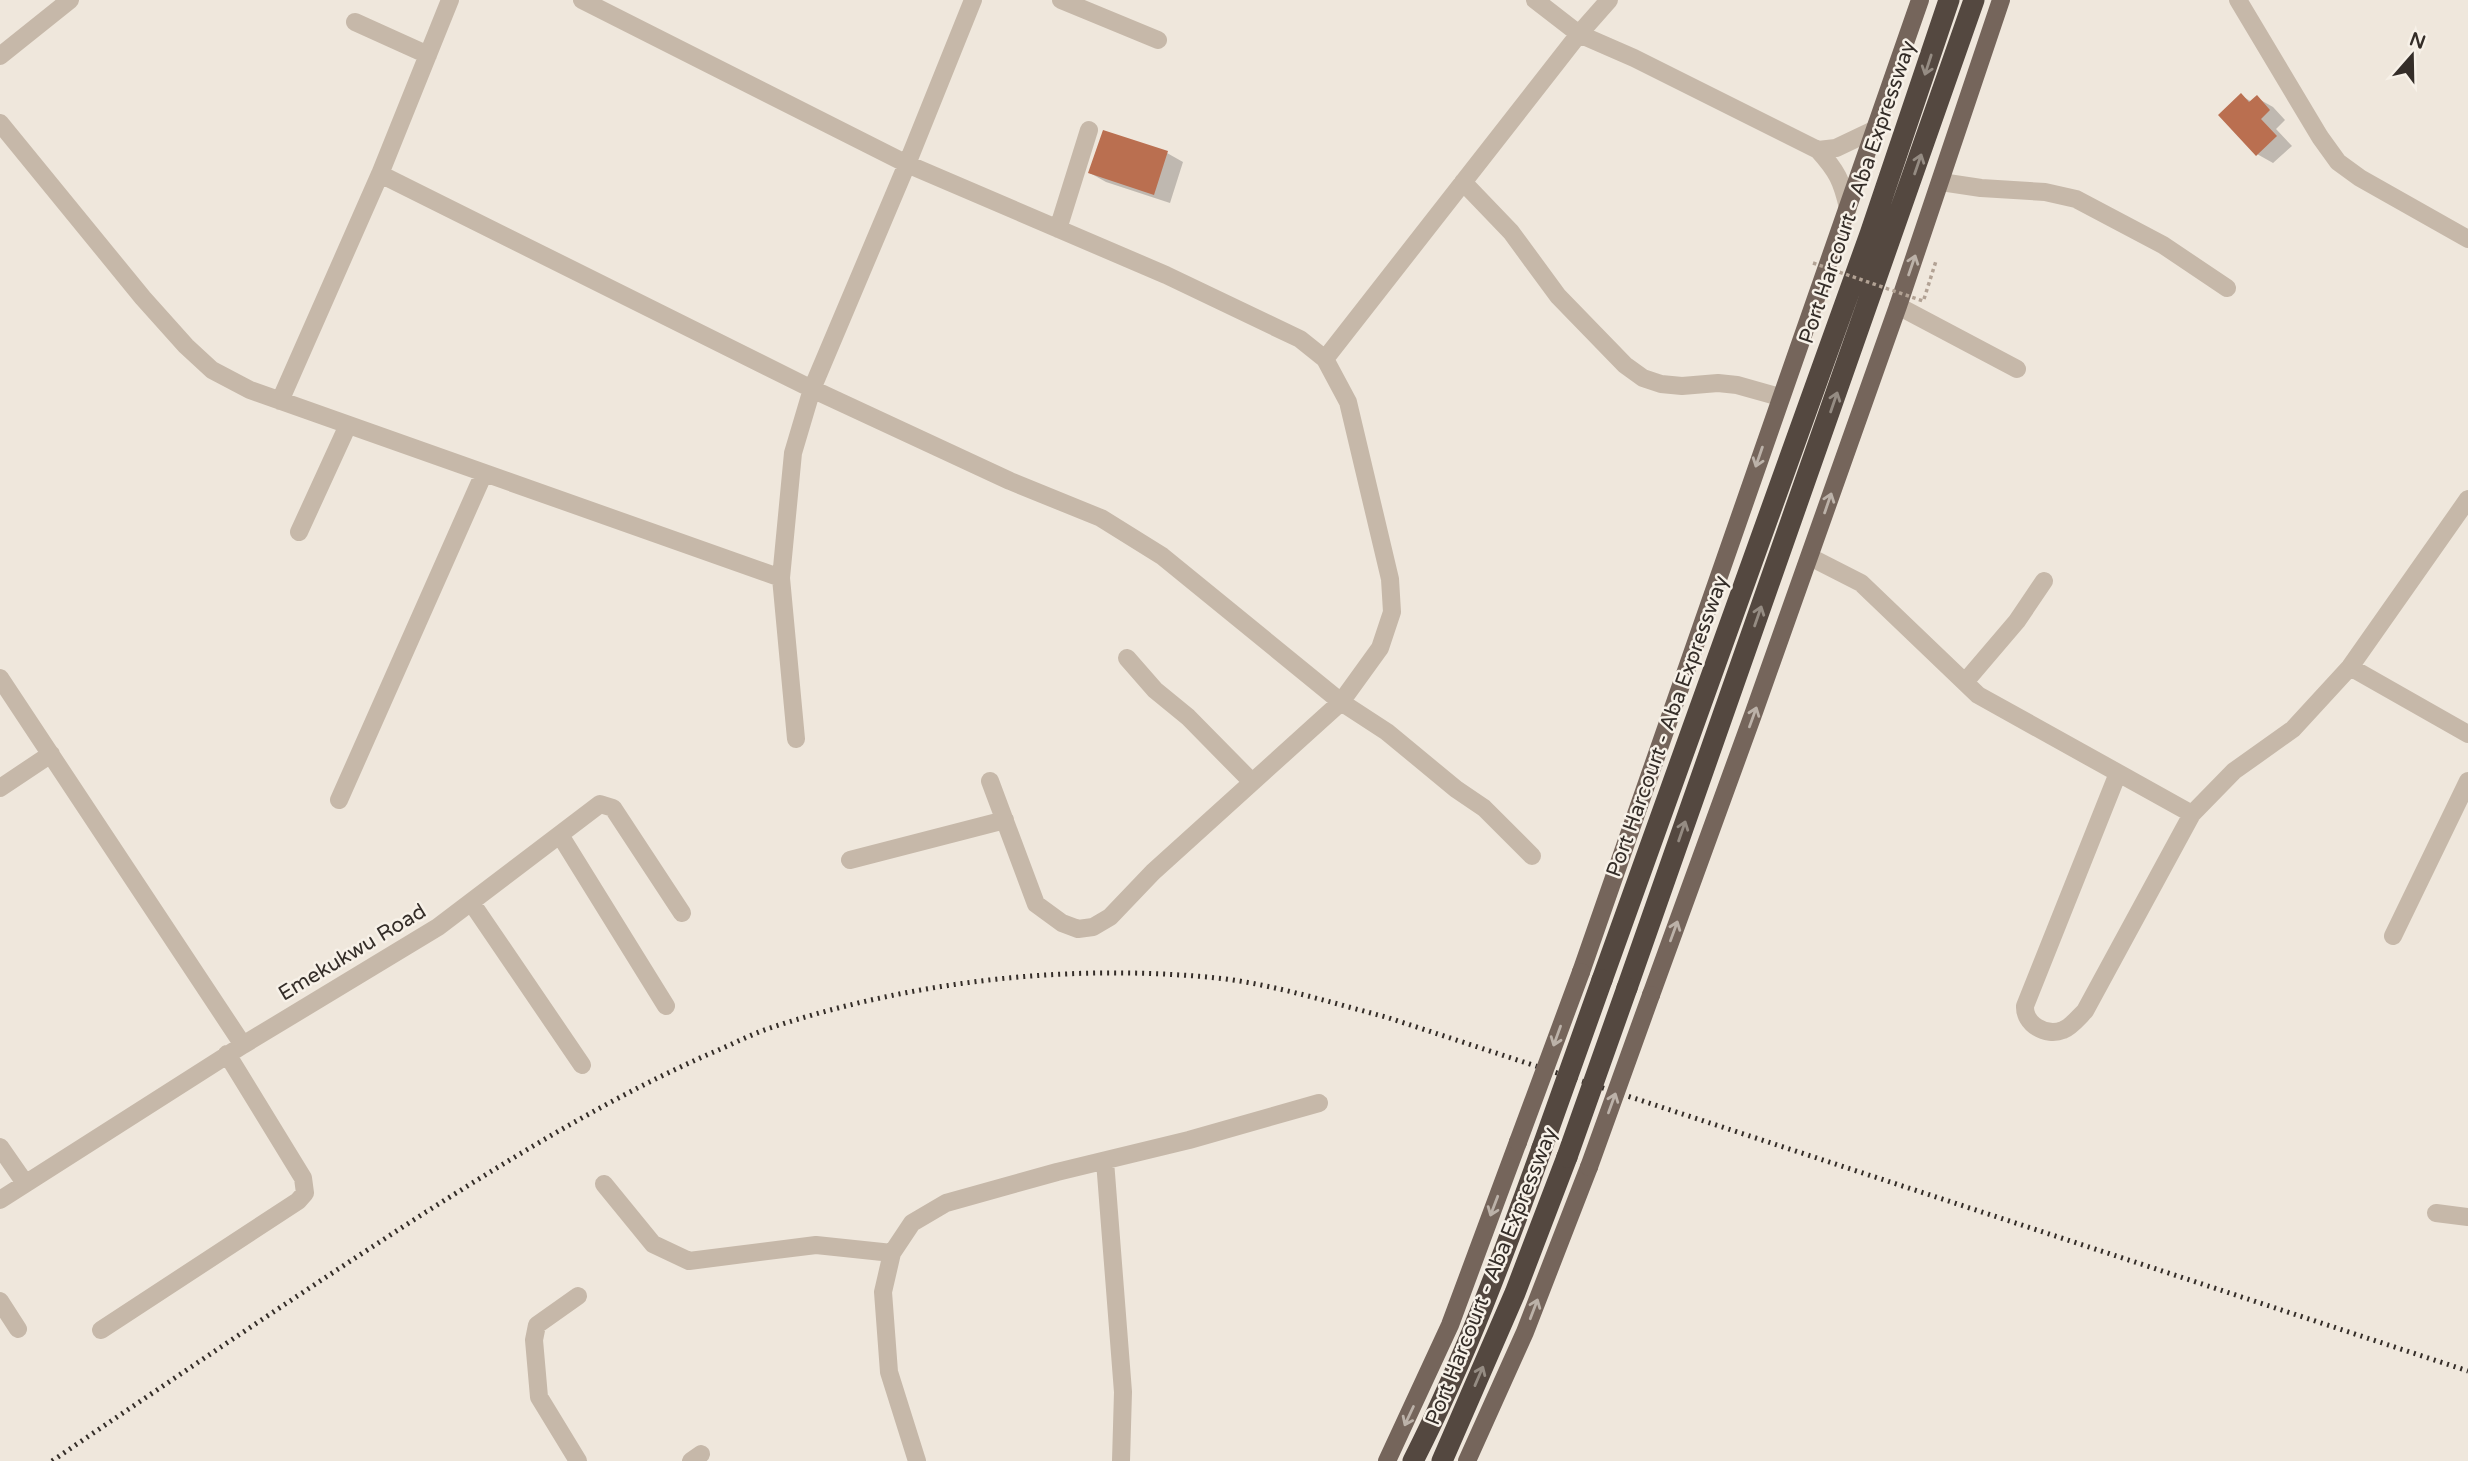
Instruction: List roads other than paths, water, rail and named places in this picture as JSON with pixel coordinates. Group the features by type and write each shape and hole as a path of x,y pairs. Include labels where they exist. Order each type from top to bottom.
{"highway":[{"name":"Port Harcourt - Aba Expressway","path":"1413,1461 1451,1380 1504,1254 1870,234 1949,0"},
{"name":"Port Harcourt - Aba Expressway","path":"1442,1461 1515,1293 1628,988 1973,0"}],"main road":[{"path":"1387,1461 1450,1325 1581,972 1920,0"},
{"path":"1467,1461 1525,1332 1589,1167 1810,556 1941,182 2001,0"}],"street":[{"path":"0,56 70,0"},
{"path":"280,401 380,174 450,0"},
{"path":"582,0 907,164 1166,275 1300,339 1325,359 1348,402 1390,579 1392,612 1380,648 1341,702 1153,872 1110,917 1093,927 1078,929 1062,923 1036,904 990,781"},
{"path":"796,740 781,578 793,453 812,389 973,0"},
{"path":"1061,0 1158,40"},
{"path":"1535,0 1579,34 1634,58 1818,150 1836,170 1843,185 1848,208"},
{"path":"1325,359 1579,34 1609,0"},
{"path":"2238,0 2320,137 2338,162 2360,178 2468,239"},
{"path":"355,22 428,54"},
{"path":"0,123 142,298 212,370 250,390 280,401 781,578"},
{"path":"1818,150 1836,148 1876,128"},
{"path":"1058,229 1089,130"},
{"path":"380,174 812,389 1010,481 1101,518 1162,556 1341,702 1387,732 1456,789 1484,808 1532,856"},
{"path":"1463,182 1511,232 1558,296 1625,365 1643,378 1661,384 1682,386 1718,383 1737,385 1780,397"},
{"path":"1941,182 1981,188 2035,191 2076,199 2113,216 2163,245 2227,288"},
{"path":"1898,306 2017,369"},
{"path":"299,532 348,425"},
{"path":"340,800 484,473"},
{"path":"2118,773 2025,1006 2025,1013 2031,1023 2042,1030 2054,1033 2066,1030 2085,1011 2192,814 2234,771 2293,729 2350,667 2468,499"},
{"path":"1810,556 1861,583 1978,695 2192,814"},
{"path":"1965,682 2017,621 2043,581"},
{"path":"1127,658 1156,690 1188,717 1252,782"},
{"path":"2350,667 2468,734"},
{"path":"0,678 51,754 235,1050 303,1178 305,1193 298,1201 101,1330"},
{"path":"0,788 51,754"},
{"path":"2393,936 2468,781"},
{"name":"Emekukwu Road","path":"0,1200 235,1050 438,927 600,804 613,808 682,913"},
{"path":"850,860 1005,820"},
{"path":"559,835 666,1006"},
{"path":"471,902 582,1065"},
{"path":"917,1461 889,1372 883,1292 892,1253 912,1223 946,1203 1319,1103"},
{"path":"0,1147 25,1183"},
{"path":"1105,1161 1123,1392 1121,1461"},
{"path":"604,1184 653,1244 689,1261 816,1245 892,1253"},
{"path":"2436,1213 2468,1217"},
{"path":"578,1461 539,1397 534,1340 537,1325 579,1296"},
{"path":"0,1301 18,1329"}],"railway":[{"path":"52,1461 426,1212 565,1128 672,1071 770,1028 823,1012 931,988 1041,975 1097,973 1207,977 1297,993 1386,1017 2468,1371"}]}
